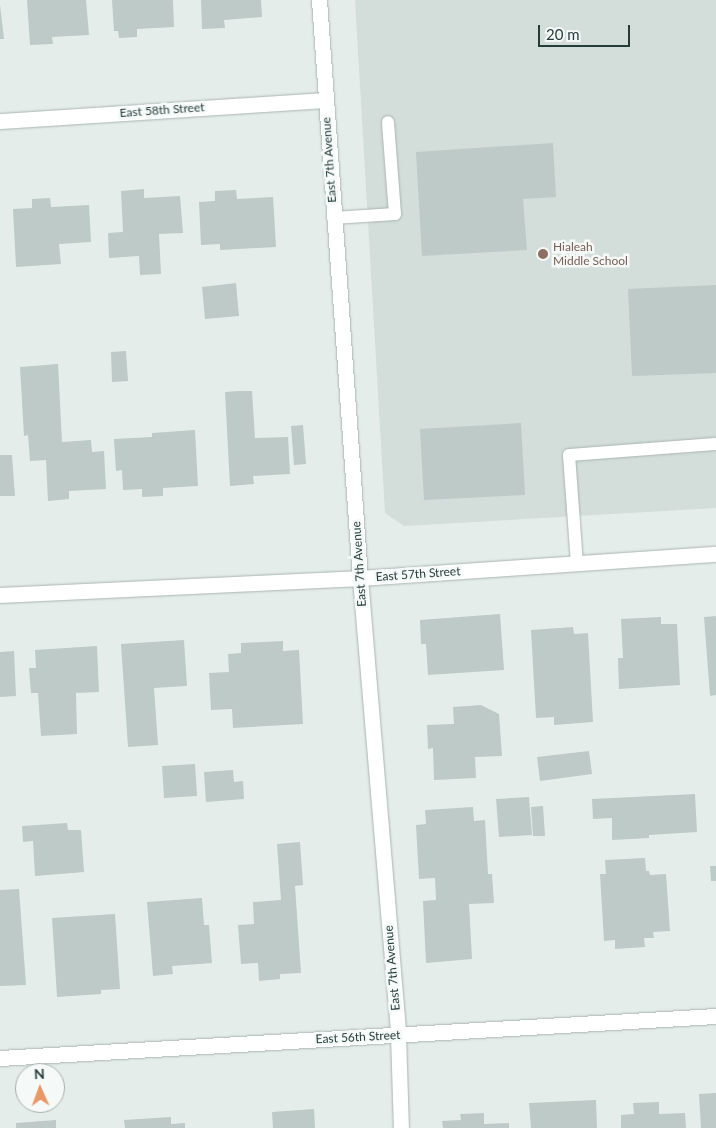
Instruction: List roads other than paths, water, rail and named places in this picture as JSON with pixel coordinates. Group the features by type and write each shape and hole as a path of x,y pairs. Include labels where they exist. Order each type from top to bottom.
{"street":[{"name":"East 7th Avenue","path":"319,0 360,578 398,1035 401,1128"},
{"name":"East 58th Street","path":"0,121 325,100"},
{"name":"East 57th Street","path":"0,595 360,578 716,554"},
{"name":"East 56th Street","path":"0,1058 716,1016"}],"lane":[{"path":"334,218 395,214 388,122"},
{"path":"577,564 569,455 716,444"}],"place":[{"name":"Hialeah Middle School","path":"543,254"}]}
